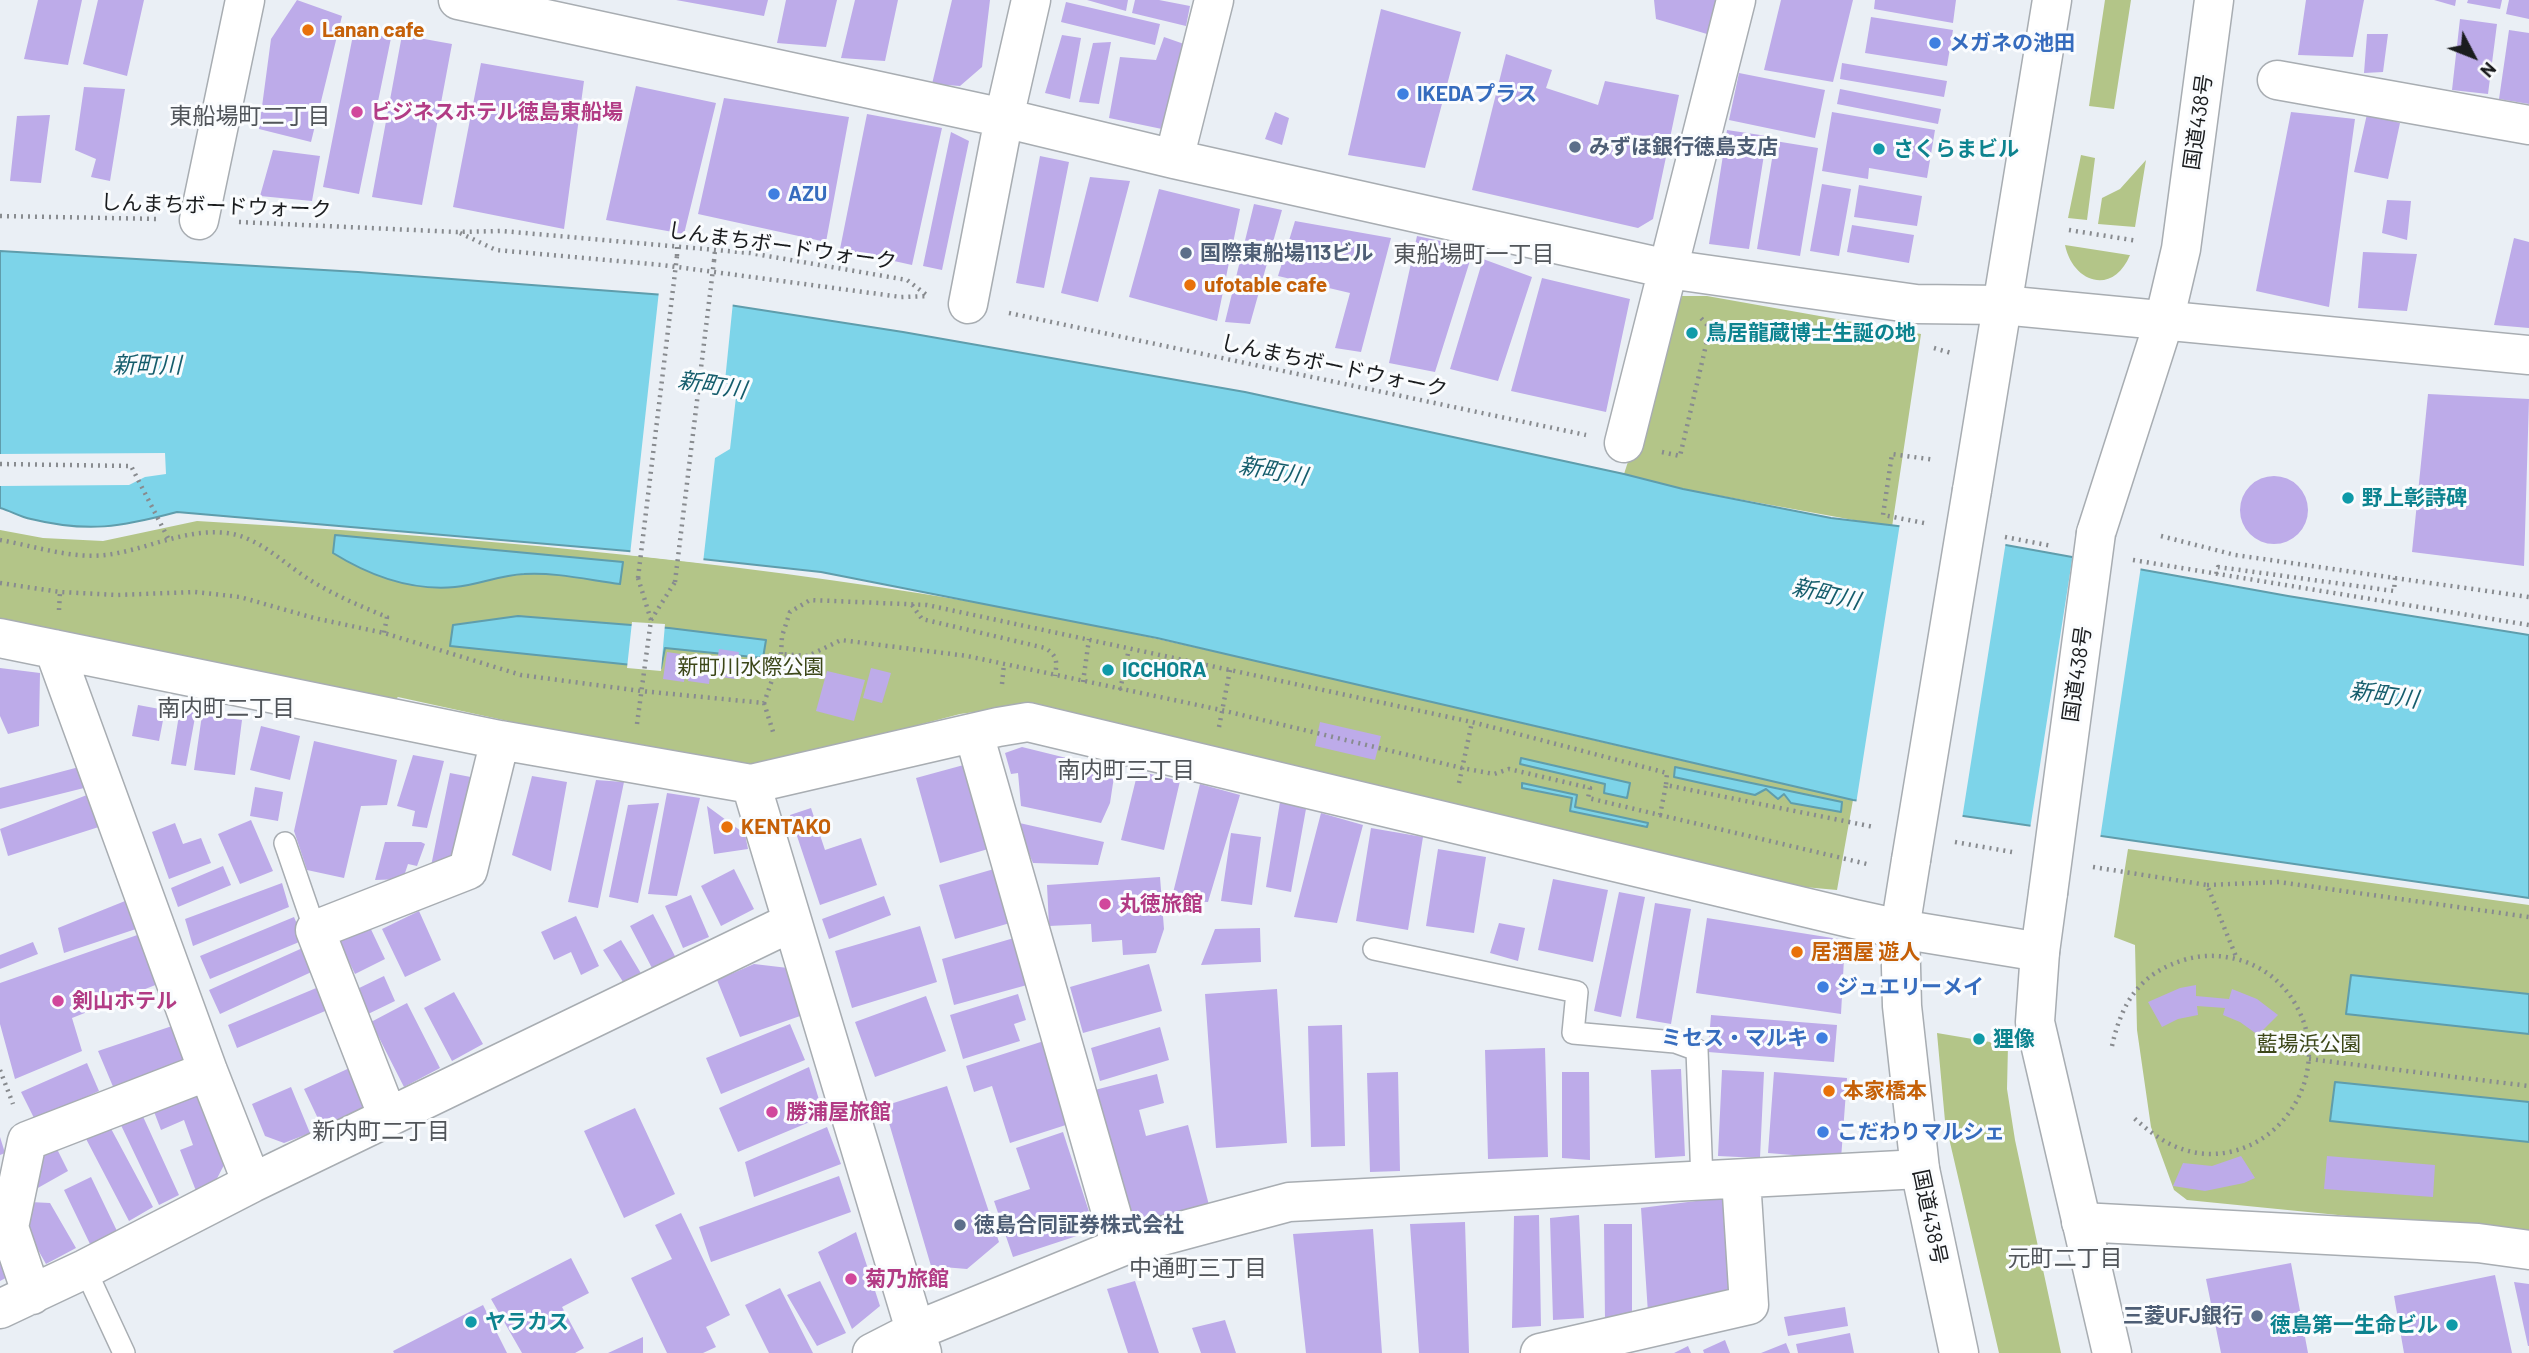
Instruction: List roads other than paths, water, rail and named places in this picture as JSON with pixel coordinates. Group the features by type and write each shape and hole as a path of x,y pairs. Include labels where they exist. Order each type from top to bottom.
{"main road":[{"path":"200,220 245,0"},
{"path":"458,0 1004,118 1174,159 1668,269 1916,304 2002,305 2529,355"},
{"path":"968,304 1004,118 1031,0"},
{"path":"1174,159 1214,0"},
{"path":"1624,443 1737,0"},
{"name":"国道438号","path":"1959,1353 1920,1169 1902,1006 1900,929 2052,0"},
{"name":"国道438号","path":"2112,1353 2035,1022 2040,952 2096,533 2164,321 2181,249 2214,0"},
{"path":"2277,80 2529,125"},
{"path":"0,638 500,740 751,784 1028,722 1900,929 2040,952"},
{"path":"54,649 208,1071 252,1183"},
{"path":"974,734 1121,1247"},
{"path":"388,1117 315,930 468,870 500,740"},
{"path":"751,784 919,1342"},
{"path":"208,1071 27,1140 9,1227 16,1302 252,1183 793,922"},
{"path":"872,1353 919,1342 1121,1247 1289,1202 1920,1169"},
{"path":"1541,1353 1749,1305 1741,1179"},
{"path":"2081,1222 2478,1244 2529,1250"}],"lane":[{"path":"285,843 315,930"},
{"path":"1374,949 1577,992 1573,1034 1675,1042 1697,1050 1702,1181"},
{"path":"85,1269 124,1353"}],"water":[{"name":"新町川","path":"0,251 358,272 665,295 903,332 1245,392 1683,489 1831,518 1906,527 2288,596 2529,635 2529,898 1853,800 1157,638 821,572 628,551 177,512 121,524 87,527 27,518 0,508"},
{"path":"335,535 623,562 620,584 560,575 524,574 455,587 423,587 376,575 333,553"},
{"path":"518,616 669,628 766,640 763,658 665,648 661,668 450,646 453,625"},
{"path":"1521,758 1630,783 1627,798 1604,793 1605,784 1520,764"},
{"path":"1675,767 1842,802 1841,812 1791,803 1784,794 1778,799 1766,789 1755,795 1674,777"},
{"path":"1522,783 1577,795 1575,807 1648,823 1647,827 1570,811 1572,798 1522,788"},
{"path":"2351,975 2529,994 2529,1034 2346,1014"},
{"path":"2335,1082 2529,1102 2529,1142 2330,1121"}],"place":[{"name":"Lanan cafe","path":"308,30"},
{"name":"メガネの池田","path":"1935,43"},
{"name":"IKEDAプラス","path":"1403,94"},
{"name":"ビジネスホテル徳島東船場","path":"357,112"},
{"name":"みずほ銀行徳島支店","path":"1575,147"},
{"name":"さくらまビル","path":"1879,149"},
{"name":"AZU","path":"774,194"},
{"name":"国際東船場113ビル","path":"1186,253"},
{"name":"ufotable cafe","path":"1190,285"},
{"name":"鳥居龍蔵博士生誕の地","path":"1692,333"},
{"name":"野上彰詩碑","path":"2348,498"},
{"name":"ICCHORA","path":"1108,670"},
{"name":"KENTAKO","path":"727,827"},
{"name":"丸徳旅館","path":"1105,904"},
{"name":"居酒屋 遊人","path":"1797,952"},
{"name":"ジュエリーメイ","path":"1823,987"},
{"name":"剣山ホテル","path":"58,1001"},
{"name":"ミセス・マルキ","path":"1822,1038"},
{"name":"狸像","path":"1979,1039"},
{"name":"本家橋本","path":"1829,1091"},
{"name":"勝浦屋旅館","path":"772,1112"},
{"name":"こだわりマルシェ","path":"1823,1132"},
{"name":"徳島合同証券株式会社","path":"960,1225"},
{"name":"菊乃旅館","path":"851,1279"},
{"name":"三菱UFJ銀行","path":"2257,1316"},
{"name":"ヤラカス","path":"471,1322"},
{"name":"徳島第一生命ビル","path":"2452,1325"}],"district":[{"name":"東船場町二丁目","path":"250,116"},
{"name":"東船場町一丁目","path":"1474,254"},
{"name":"南内町二丁目","path":"226,708"},
{"name":"南内町三丁目","path":"1126,770"},
{"name":"新内町二丁目","path":"381,1131"},
{"name":"元町二丁目","path":"2065,1258"},
{"name":"中通町三丁目","path":"1198,1268"}],"park label":[{"name":"新町川水際公園","path":"751,667"},
{"name":"藍場浜公園","path":"2309,1044"}]}
